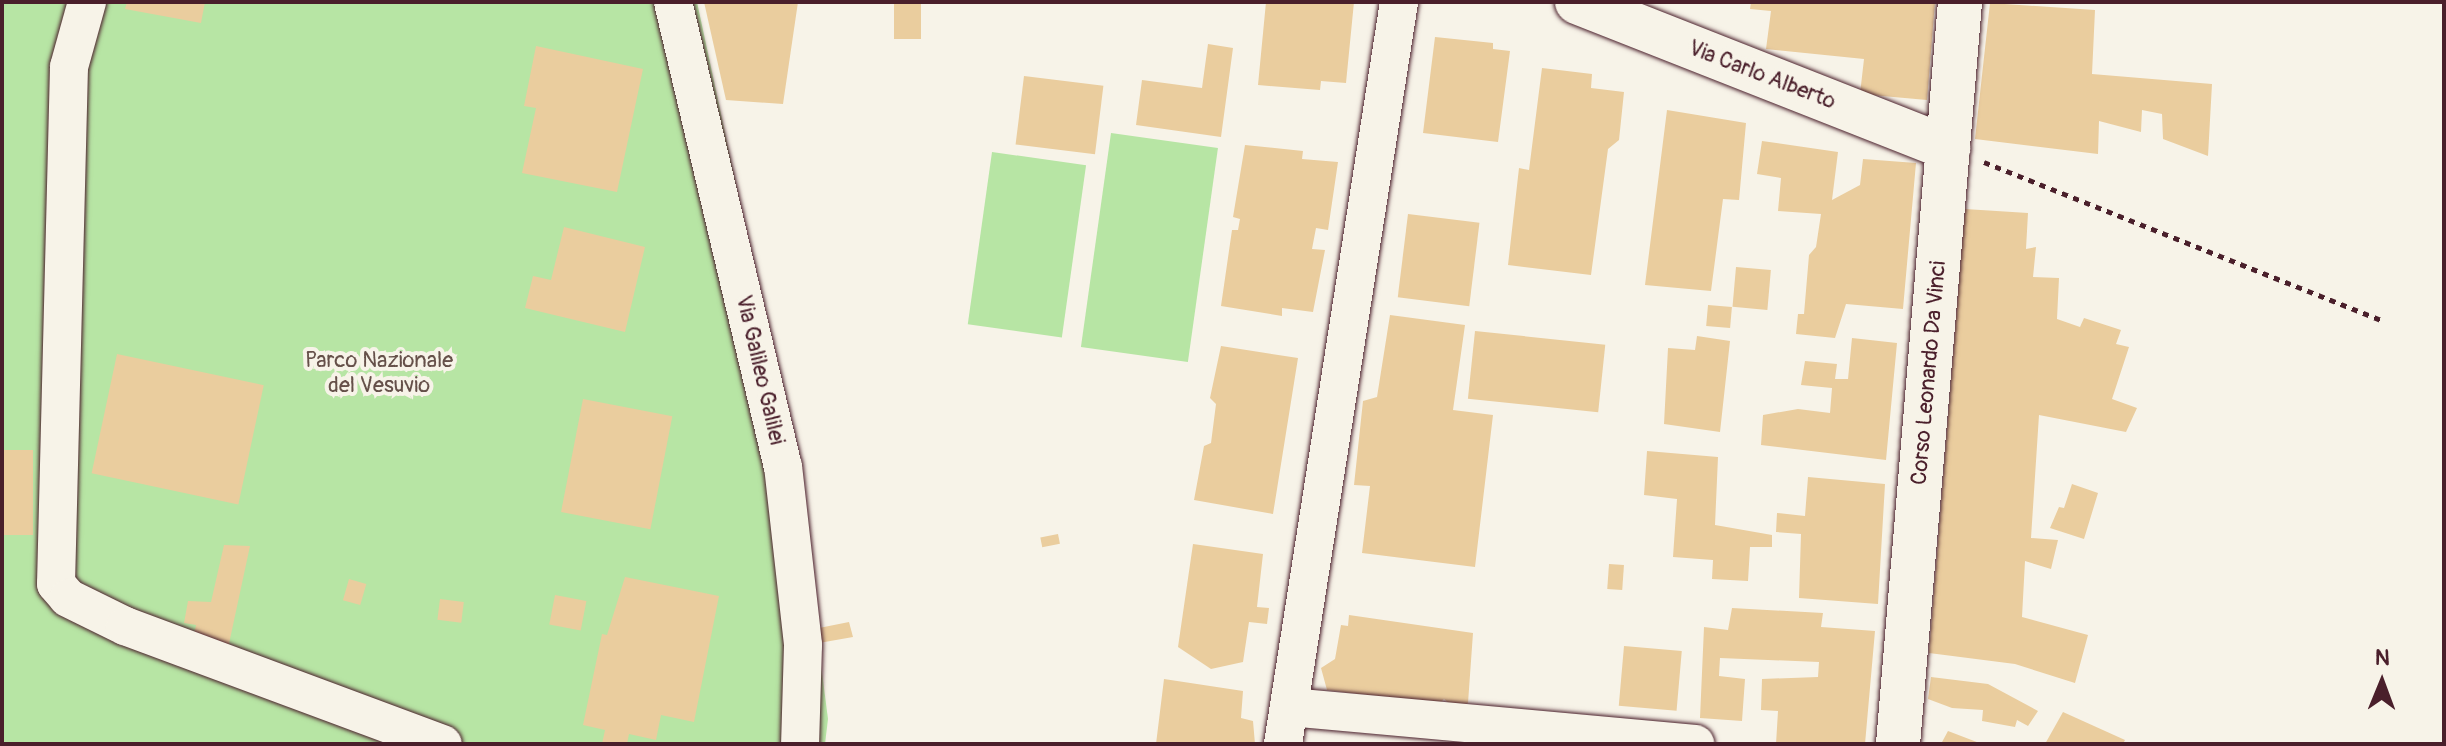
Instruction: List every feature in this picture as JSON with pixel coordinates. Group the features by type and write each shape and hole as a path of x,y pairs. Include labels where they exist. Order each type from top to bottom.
{"main road":[{"name":"Via Carlo Alberto","path":"1577,2 1948,148"},
{"name":"Corso Leonardo Da Vinci","path":"1898,744 1960,2"}],"street":[{"path":"87,2 69,67 56,584 68,598 125,626 443,744"},
{"name":"Via Galileo Galilei","path":"673,2 783,466 803,645 800,744"},
{"path":"1283,744 1399,2"},
{"path":"1289,707 1695,744"}],"path":[{"path":"1948,148 2381,320"}],"green space":[{"name":"Parco Nazionale del Vesuvio","path":"2,2 697,2 794,454 828,719 825,744 2,744"},
{"path":"1111,133 1218,148 1188,362 1081,347"},
{"path":"992,152 1086,165 1062,338 968,324"}],"building":[{"path":"127,2 205,2 201,23 125,9"},
{"path":"704,2 798,2 783,104 726,100"},
{"path":"894,2 921,2 921,39 894,39"},
{"path":"1266,2 1354,2 1346,83 1321,81 1320,90 1258,85"},
{"path":"1751,2 1935,2 1927,100 1860,94 1864,59 1766,49 1771,11 1750,9"},
{"path":"1990,3 2095,10 2092,74 2212,84 2208,156 2163,139 2162,114 2142,110 2141,132 2099,121 2098,154 1975,139"},
{"path":"1435,37 1493,43 1493,49 1510,51 1498,142 1423,133"},
{"path":"1208,44 1233,48 1221,137 1136,125 1142,80 1202,88"},
{"path":"536,46 643,69 617,192 522,173 536,108 524,106"},
{"path":"1542,68 1592,74 1591,88 1624,92 1619,140 1608,149 1591,275 1508,265 1519,168 1529,170"},
{"path":"1024,76 1103,86 1095,154 1016,144"},
{"path":"1667,110 1746,123 1739,200 1723,199 1711,291 1645,285"},
{"path":"1762,141 1838,152 1832,200 1860,185 1863,159 1916,163 1903,309 1846,304 1835,338 1796,334 1798,314 1804,314 1809,255 1816,247 1821,214 1778,211 1781,178 1757,174"},
{"path":"1245,145 1303,151 1302,159 1338,162 1328,230 1316,228 1312,249 1325,250 1313,312 1282,308 1282,316 1221,306 1232,230 1238,230 1240,219 1233,217"},
{"path":"1965,209 2028,213 2026,249 2036,247 2033,277 2059,278 2057,319 2080,327 2084,318 2121,330 2116,344 2129,347 2112,399 2137,408 2126,432 2039,415 2031,538 2058,540 2051,569 2025,561 2022,617 2088,635 2075,683 2015,664 1929,653"},
{"path":"1408,214 1479,223 1469,306 1398,297"},
{"path":"564,227 645,247 625,332 525,308 533,276 551,280"},
{"path":"1736,267 1771,270 1767,310 1733,307"},
{"path":"1708,305 1732,307 1730,328 1706,326"},
{"path":"1390,315 1465,325 1453,410 1493,415 1475,567 1362,553 1370,486 1354,485 1363,401 1377,397"},
{"path":"1475,331 1605,345 1598,412 1468,399"},
{"path":"1697,336 1730,341 1720,432 1664,424 1668,348 1695,350"},
{"path":"1852,338 1897,343 1886,460 1761,445 1763,415 1798,409 1830,413 1832,388 1801,385 1805,361 1837,364 1835,379 1848,379"},
{"path":"1221,346 1298,358 1273,514 1194,500 1204,446 1211,443 1216,404 1210,398"},
{"path":"117,354 264,385 238,505 92,473"},
{"path":"583,399 672,416 650,529 561,512"},
{"path":"2,450 33,450 33,535 2,535"},
{"path":"1647,451 1718,457 1715,525 1772,535 1772,547 1750,547 1748,581 1712,579 1713,560 1673,557 1677,499 1644,495"},
{"path":"1808,477 1885,484 1878,604 1799,598 1801,534 1776,532 1777,513 1805,516"},
{"path":"2072,484 2098,493 2084,539 2050,528 2059,507 2064,508"},
{"path":"1058,534 1060,544 1042,547 1040,537"},
{"path":"1193,544 1263,554 1257,607 1269,608 1267,624 1249,622 1243,662 1211,669 1178,647"},
{"path":"224,545 250,546 227,653 193,639 196,625 184,623 188,601 211,602"},
{"path":"1609,564 1624,565 1622,590 1607,589"},
{"path":"625,577 719,596 694,722 661,715 656,740 629,734 627,744 602,744 605,730 583,725 602,634 607,635"},
{"path":"349,579 366,584 360,605 343,600"},
{"path":"555,595 586,601 581,631 549,624"},
{"path":"440,599 464,602 461,623 437,620"},
{"path":"1732,608 1823,613 1821,627 1875,631 1865,744 1776,744 1778,711 1761,710 1762,679 1818,677 1819,662 1720,658 1719,676 1745,679 1742,721 1700,718 1704,627 1728,630"},
{"path":"1349,615 1473,633 1468,703 1454,708 1444,699 1439,704 1327,690 1321,668 1335,659 1341,625 1348,626"},
{"path":"849,622 853,637 819,643 819,628"},
{"path":"1624,646 1682,651 1677,711 1619,706"},
{"path":"1931,677 1988,684 2038,711 2028,726 2017,720 2015,727 1982,721 1983,710 1952,708 1928,699"},
{"path":"1164,679 1243,691 1241,718 1253,721 1255,744 1156,744"},
{"path":"2063,712 2125,740 2123,744 2045,744"},
{"path":"1948,731 1982,744 1941,744"}]}
